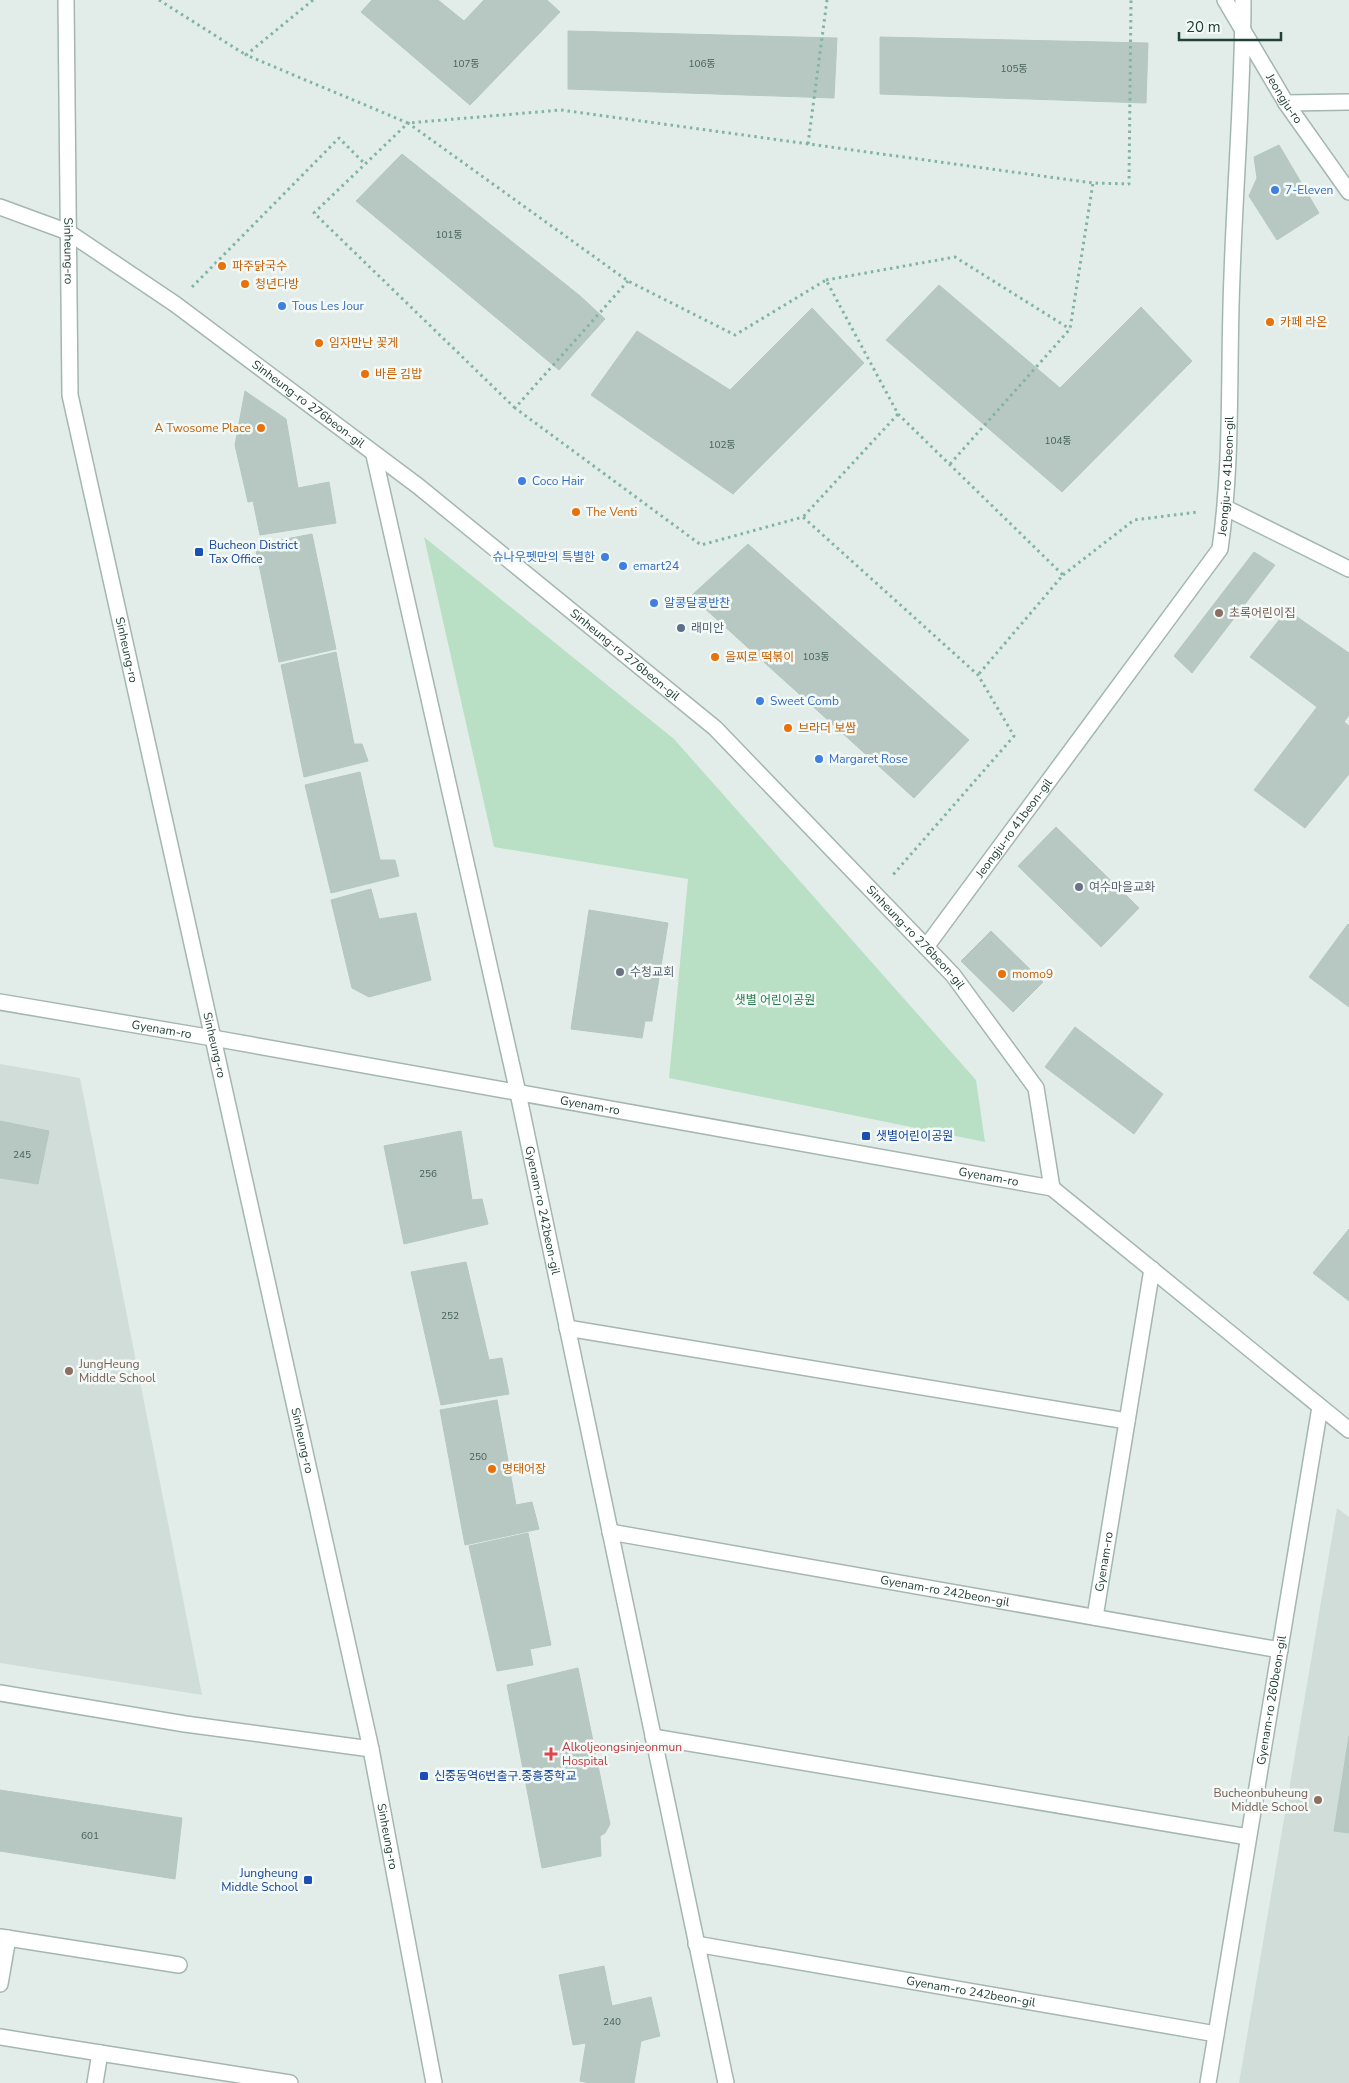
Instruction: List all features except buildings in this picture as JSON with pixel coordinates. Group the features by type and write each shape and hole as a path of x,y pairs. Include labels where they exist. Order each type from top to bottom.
{"street":[{"name":"Sinheung-ro","path":"66,0 70,395 371,1749 434,2083"},
{"name":"Jeongju-ro","path":"1225,0 1286,102 1349,192"},
{"name":"Jeongju-ro 41beon-gil","path":"926,947 1220,549 1226,508 1232,275 1243,0"},
{"path":"1286,102 1349,102"},
{"name":"Sinheung-ro 276beon-gil","path":"0,206 68,232 175,304 374,455 418,486 714,728 953,975 1036,1088 1052,1188"},
{"name":"Gyenam-ro 242beon-gil","path":"374,455 518,1093 726,2083"},
{"path":"1226,508 1349,569"},
{"name":"Gyenam-ro","path":"0,1002 213,1038 1052,1188 1349,1430"},
{"name":"Gyenam-ro","path":"1095,1617 1152,1269"},
{"path":"567,1328 1127,1421"},
{"name":"Gyenam-ro 260beon-gil","path":"1208,2083 1320,1407"},
{"name":"Gyenam-ro 242beon-gil","path":"610,1532 1280,1650"},
{"path":"0,1693 185,1724 371,1749"},
{"path":"653,1737 1248,1837"},
{"path":"0,1984 4,1938 179,1965"},
{"name":"Gyenam-ro 242beon-gil","path":"696,1944 1216,2034"},
{"path":"0,2037 290,2083"},
{"path":"95,2083 100,2053"}],"path":[{"path":"159,0 246,55 408,123 628,281 735,335 826,280 954,256 1070,329"},
{"path":"246,55 313,0"},
{"path":"808,144 827,0"},
{"path":"898,414 803,517 701,545 515,408 314,213 408,123 561,110 1093,183 1129,184 1131,0"},
{"path":"175,304 339,138 365,164"},
{"path":"950,464 1070,329 1093,183"},
{"path":"826,280 898,414 1063,575"},
{"path":"515,408 628,281"},
{"path":"978,676 1063,575 1134,520 1226,508"},
{"path":"803,517 978,676 1014,736 876,895"}],"shaded area":[{"name":"JungHeung Middle School","path":"0,1064 80,1078 202,1695 0,1663"},
{"name":"Bucheonbuheung Middle School","path":"1337,1508 1349,1517 1349,2083 1239,2083"}],"green space":[{"name":"샛별 어린이공원","path":"424,537 674,739 976,1080 985,1142 669,1078 688,879 494,847"}],"place":[{"name":"7-Eleven","path":"1275,190"},
{"name":"파주닭국수","path":"222,266"},
{"name":"청년다방","path":"245,284"},
{"name":"Tous Les Jour","path":"282,306"},
{"name":"카페 라온","path":"1270,322"},
{"name":"임자만난 꽃게","path":"319,343"},
{"name":"바른 김밥","path":"365,374"},
{"name":"A Twosome Place","path":"261,428"},
{"name":"Coco Hair","path":"522,481"},
{"name":"The Venti","path":"576,512"},
{"name":"Bucheon District Tax Office","path":"199,552"},
{"name":"슈나우펫만의 특별한","path":"605,557"},
{"name":"emart24","path":"623,566"},
{"name":"알콩달콩반찬","path":"654,603"},
{"name":"초록어린이집","path":"1219,613"},
{"name":"래미안","path":"681,628"},
{"name":"을찌로 떡볶이","path":"715,657"},
{"name":"Sweet Comb","path":"760,701"},
{"name":"브라더 보쌈","path":"788,728"},
{"name":"Margaret Rose","path":"819,759"},
{"name":"여수마을교화","path":"1079,887"},
{"name":"수청교회","path":"620,972"},
{"name":"momo9","path":"1002,974"},
{"name":"샛별어린이공원","path":"866,1136"},
{"name":"JungHeung Middle School","path":"69,1371"},
{"name":"명태어장","path":"492,1469"},
{"name":"Alkoljeongsinjeonmun Hospital","path":"551,1754"},
{"name":"신중동역6번출구.중흥중학교","path":"424,1776"},
{"name":"Bucheonbuheung Middle School","path":"1318,1800"},
{"name":"Jungheung Middle School","path":"308,1880"}]}
